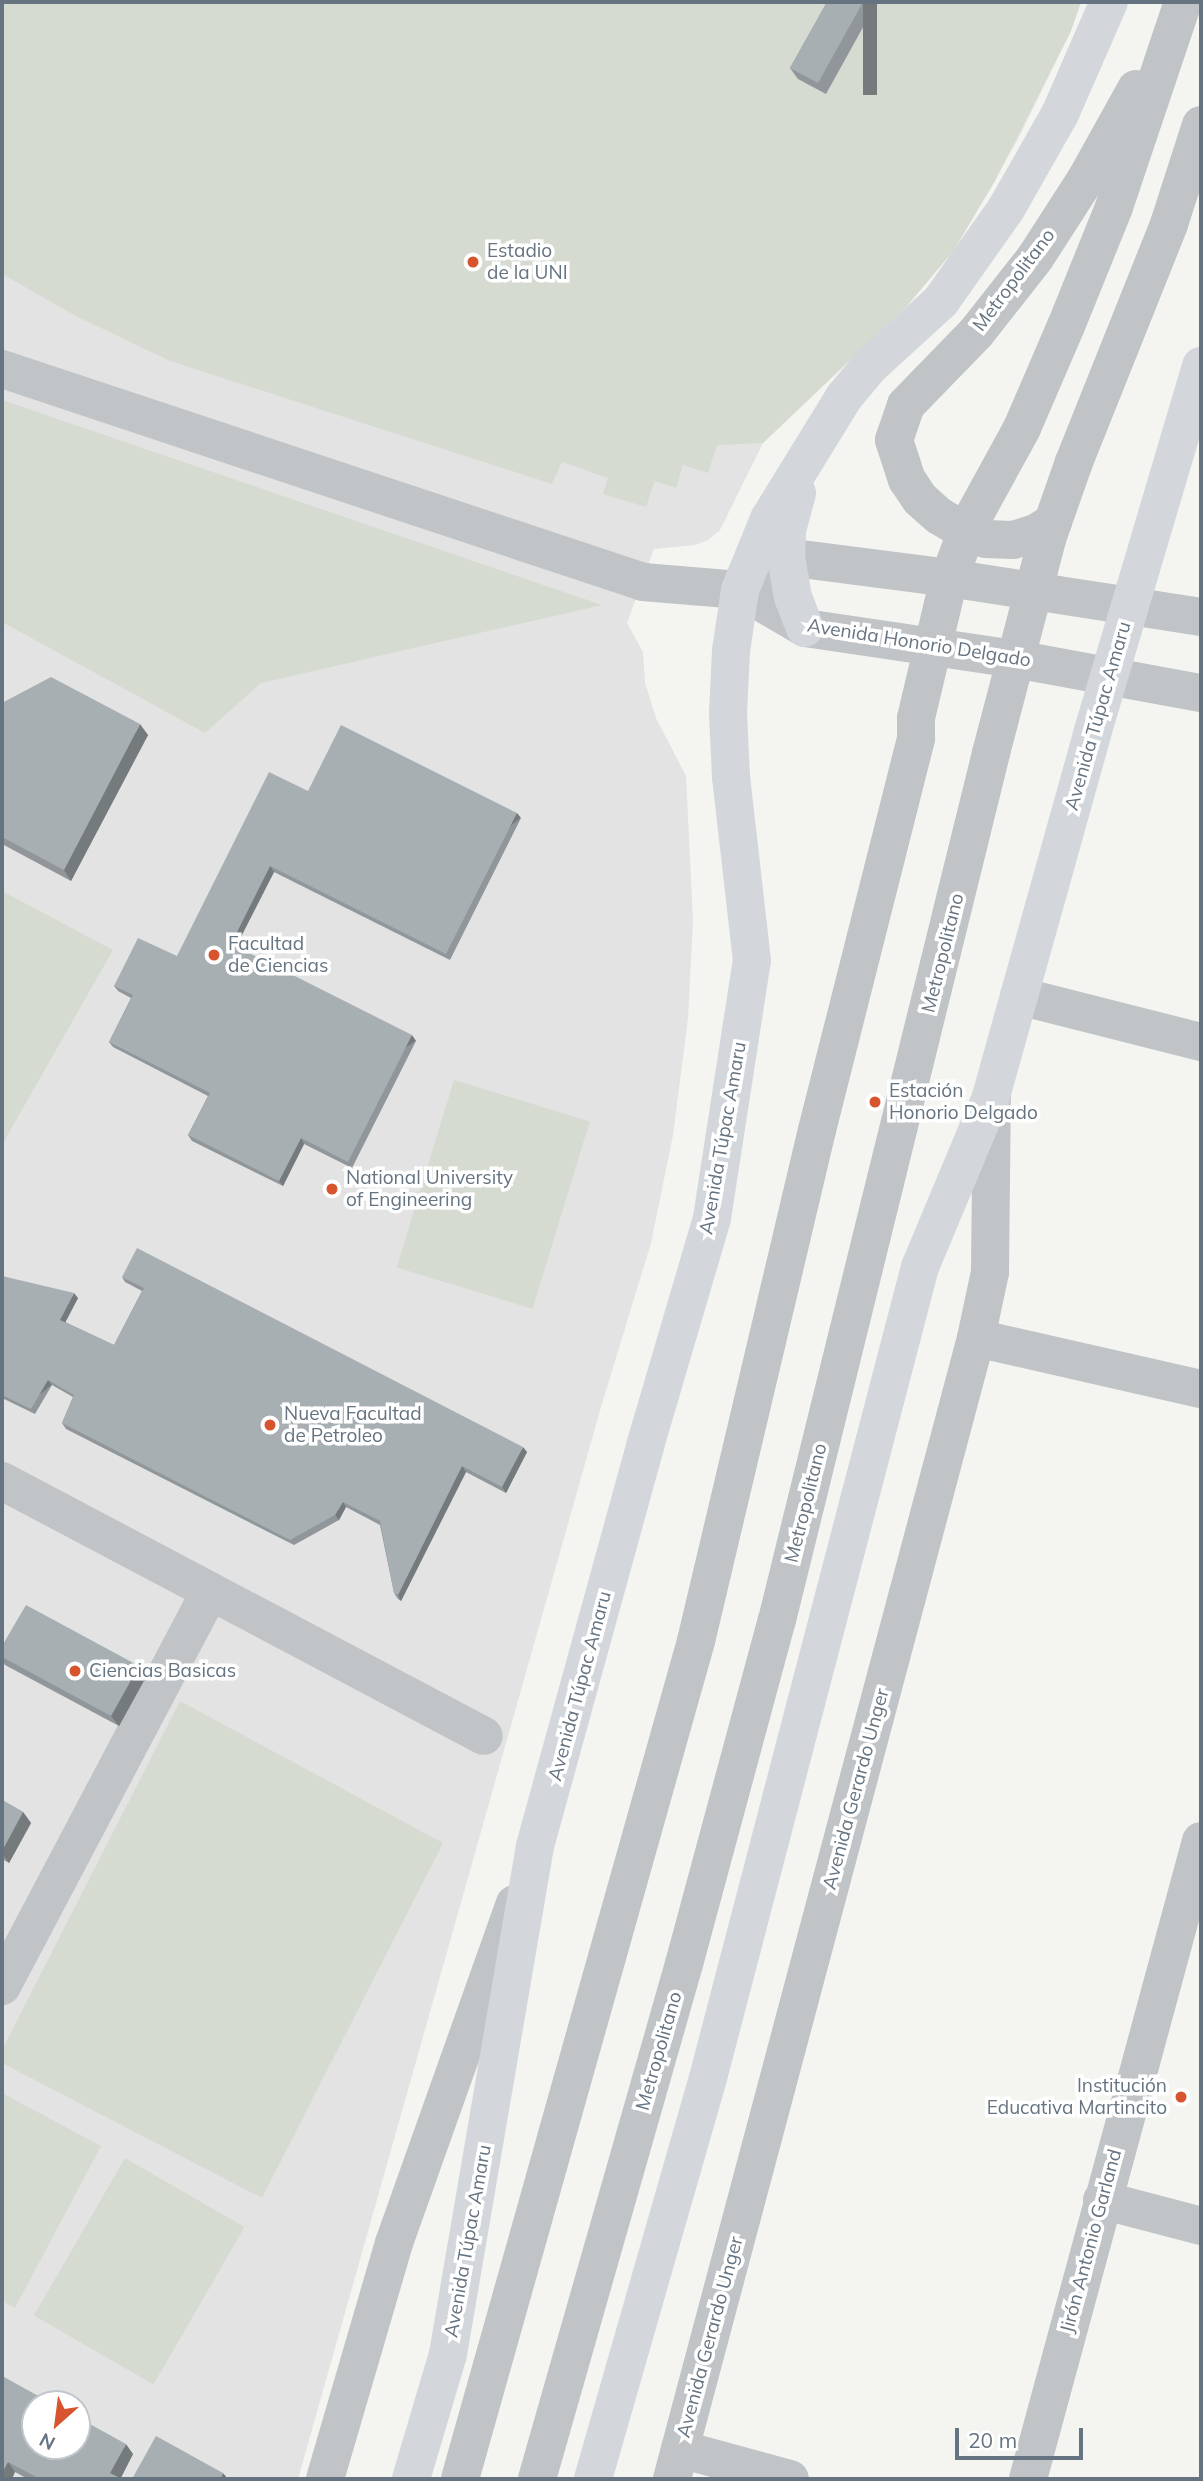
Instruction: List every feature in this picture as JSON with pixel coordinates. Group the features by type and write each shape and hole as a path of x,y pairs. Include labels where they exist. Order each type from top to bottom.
{"main road":[{"name":"Avenida Túpac Amaru","path":"411,2479 448,2354 535,1846 645,1446 712,1218 752,961 731,776 728,713 731,651 740,590 769,519 810,451 858,380 953,286 1006,209 1060,114 1109,2"},
{"name":"Avenida Túpac Amaru","path":"593,2479 708,2078 920,1267 992,1092 1129,608 1201,366"},
{"path":"805,628 793,597 786,557 787,531 810,451"}],"street":[{"name":"Metropolitano","path":"1053,522 1036,533 1013,540 986,539 966,532 939,516 920,499 907,481 894,440 898,423 923,384 976,332 1035,258 1086,179 1182,2"},
{"name":"Metropolitano","path":"460,2479 696,1641 814,1143 916,737 916,718 949,578 966,532 1022,428 1066,326 1114,207 1182,2"},
{"name":"Metropolitano","path":"537,2479 680,1978 777,1620 1015,659 1053,522 1074,462 1170,225 1201,125"},
{"path":"2,369 643,582 740,590 786,557 949,578 1129,608 1201,617"},
{"name":"Avenida Honorio Delgado","path":"740,590 805,628 1015,659 1201,693"},
{"path":"1019,996 1201,1042"},
{"name":"Avenida Gerardo Unger","path":"676,2464 976,1338 990,1272 992,1092"},
{"path":"976,1338 1201,1389"},
{"path":"2,1481 484,1736"},
{"path":"2,1986 210,1592"},
{"path":"326,2479 394,2243 535,1846"},
{"name":"Jirón Antonio Garland","path":"1028,2479 1102,2200 1200,1853"},
{"path":"1102,2200 1201,2226"},
{"path":"676,2464 790,2479"}],"shaded area":[{"name":"National University of Engineering","path":"2,2 1081,2 1071,31 1017,141 954,250 907,306 763,443 720,530 708,540 695,545 654,549 627,623 643,652 645,683 656,718 686,776 693,921 688,1018 673,1135 651,1243 601,1407 298,2479 2,2479"},
{"name":"Estadio de la UNI","path":"2,2 1081,2 1071,31 995,181 954,250 907,306 763,443 717,445 708,473 683,465 676,488 655,481 646,507 603,494 608,478 562,462 552,484 170,361 76,316 2,274 2,181 5,174 2,172"},
{"path":"2,400 602,605 261,683 205,733 2,622"},
{"path":"2,891 113,950 2,1145"},
{"path":"454,1080 590,1122 532,1309 397,1267"},
{"path":"180,1701 443,1843 262,2198 2,2063 2,2050"},
{"path":"2,2093 101,2146 15,2308 2,2301"},
{"path":"125,2158 245,2227 154,2385 34,2316"}],"building":[{"path":"827,2 863,2 818,83 790,68"},
{"path":"51,677 140,724 64,870 2,837 2,703"},
{"name":"Facultad de Ciencias","path":"341,725 517,813 446,954 270,866 231,944 412,1035 348,1162 301,1138 279,1181 188,1135 210,1093 109,1042 133,995 114,986 138,938 177,956 269,772 308,791"},
{"name":"Nueva Facultad de Petroleo","path":"137,1248 523,1447 502,1487 462,1466 398,1595 394,1593 380,1521 343,1502 335,1515 290,1540 62,1423 74,1395 48,1380 31,1409 2,1395 2,1276 74,1293 60,1320 114,1345 144,1288 122,1277"},
{"name":"Ciencias Basicas","path":"26,1605 139,1666 111,1716 2,1657 2,1646"},
{"path":"2,1800 23,1812 2,1851"},
{"path":"2,2376 28,2390 21,2390 21,2460 91,2460 91,2425 126,2444 110,2473 122,2479 40,2479 8,2462 2,2473"},
{"path":"156,2436 223,2473 220,2479 132,2479"}],"place":[{"name":"Estadio de la UNI","path":"473,262"},
{"name":"Facultad de Ciencias","path":"214,955"},
{"name":"Estación Honorio Delgado","path":"875,1102"},
{"name":"National University of Engineering","path":"332,1189"},
{"name":"Nueva Facultad de Petroleo","path":"270,1425"},
{"name":"Ciencias Basicas","path":"75,1671"},
{"name":"Institución Educativa Martincito","path":"1181,2097"}]}
